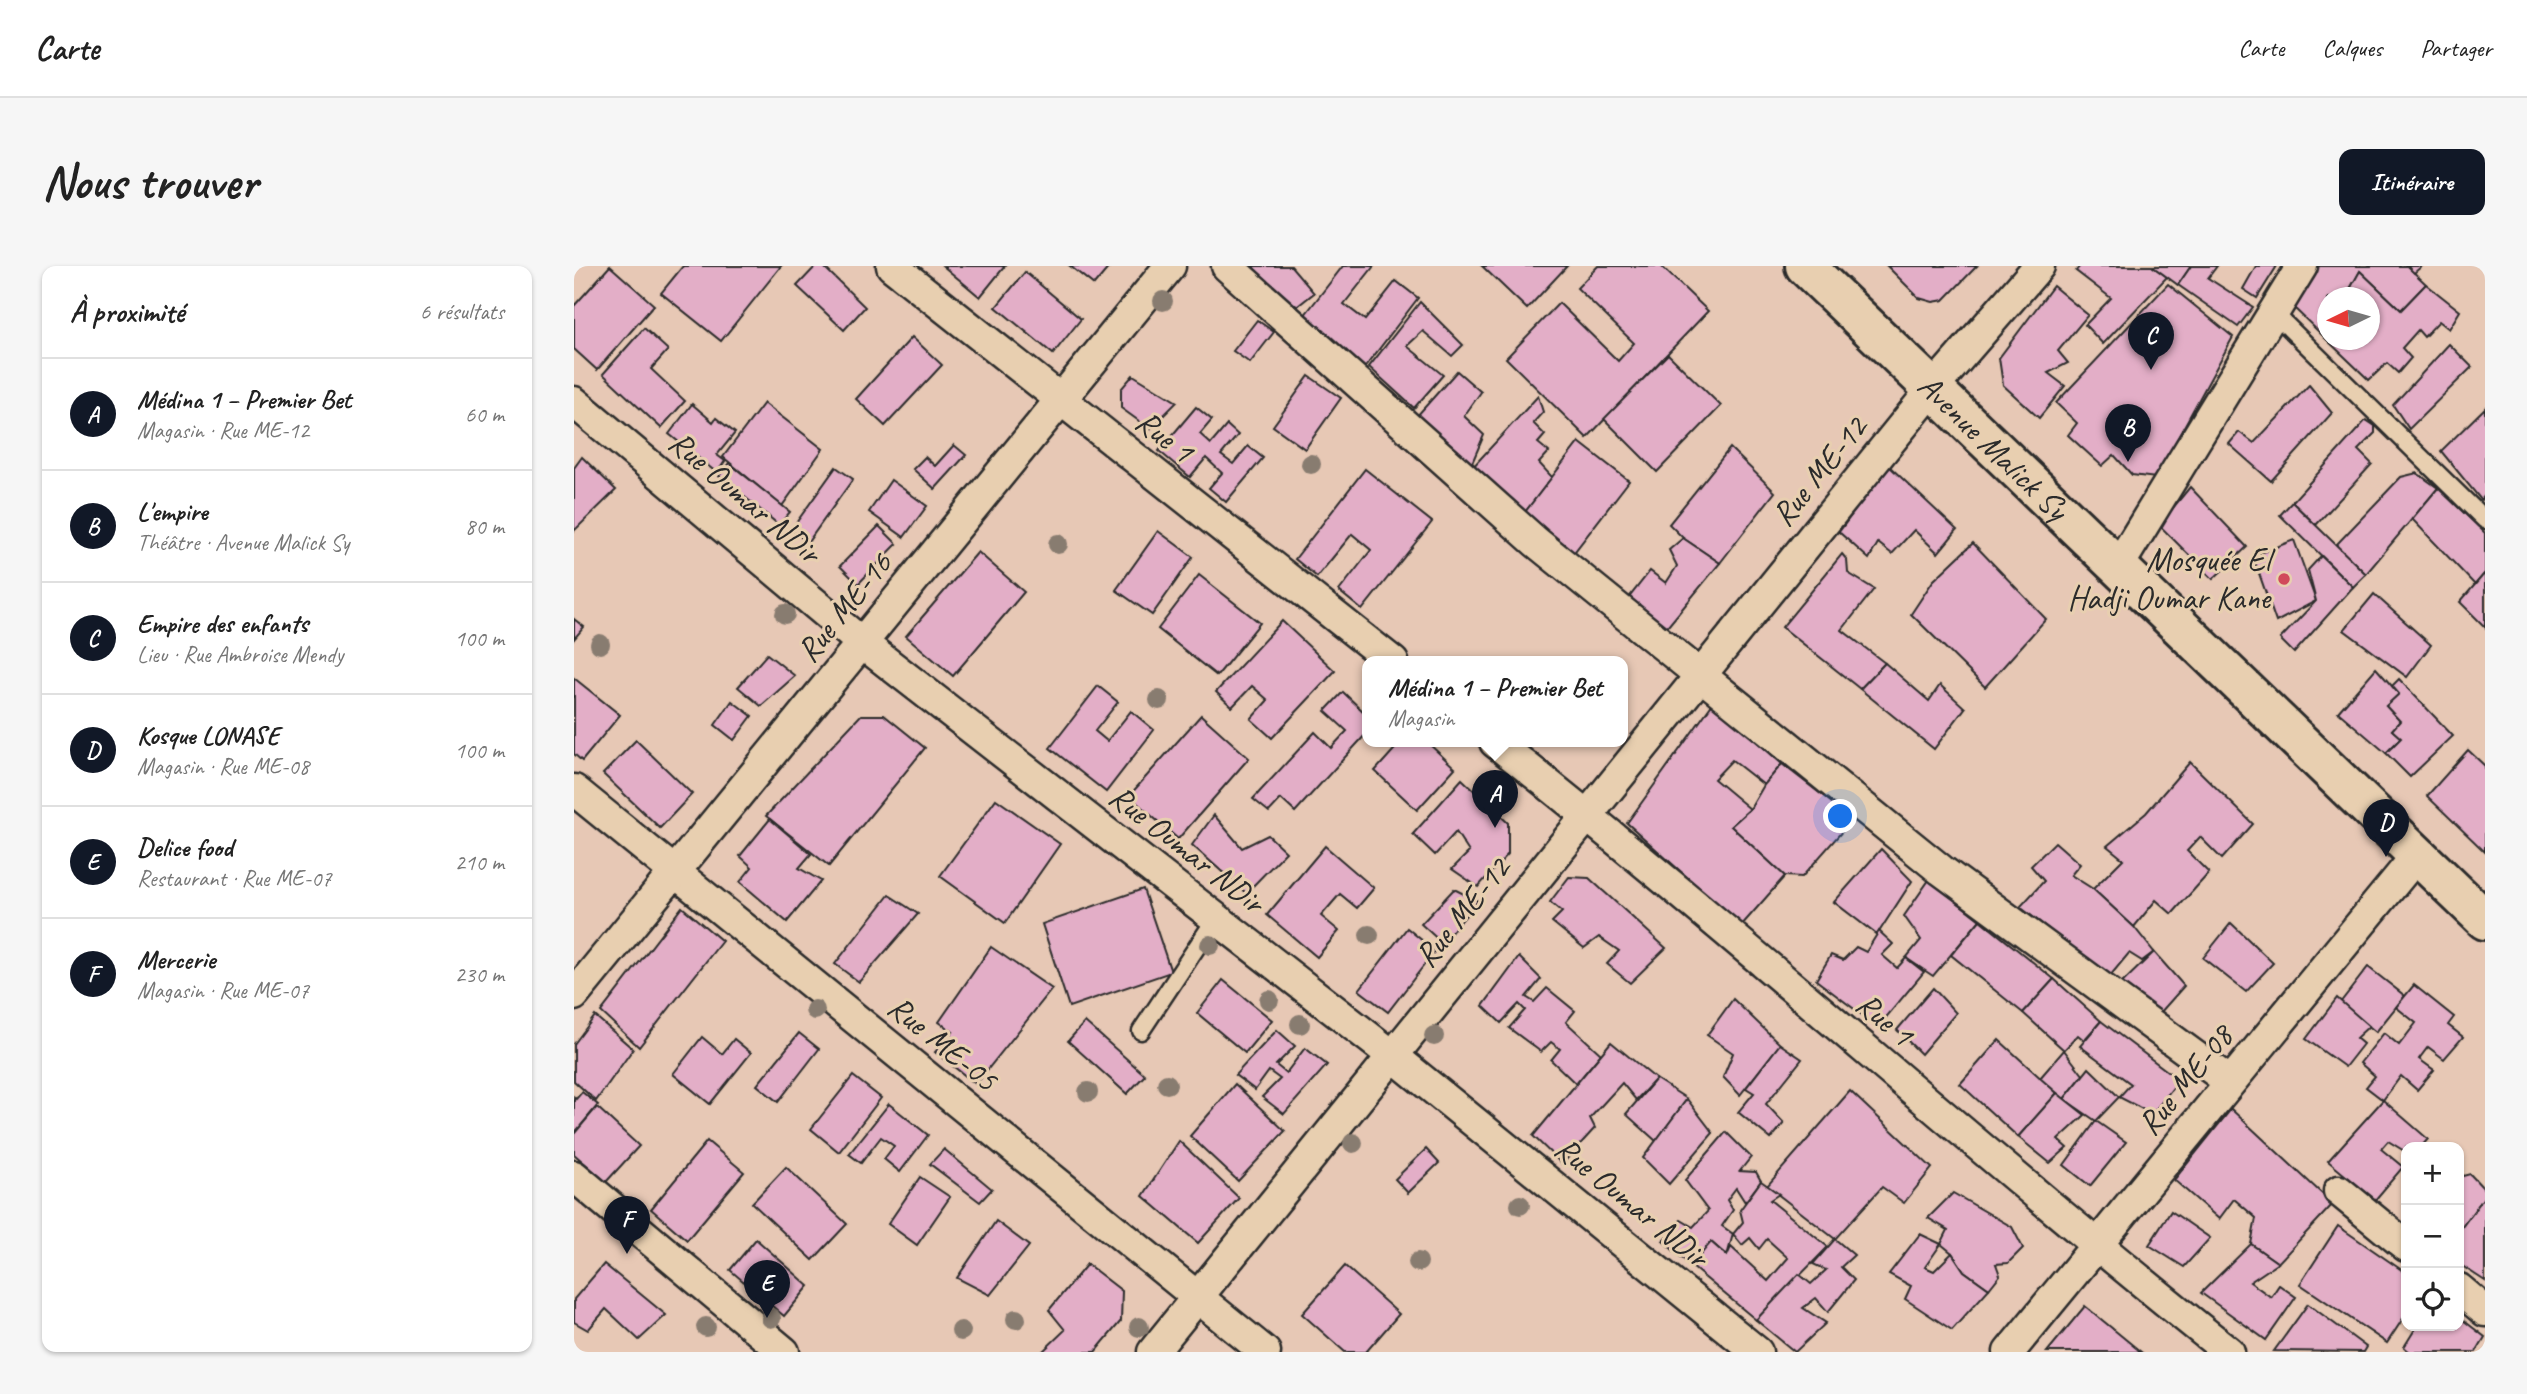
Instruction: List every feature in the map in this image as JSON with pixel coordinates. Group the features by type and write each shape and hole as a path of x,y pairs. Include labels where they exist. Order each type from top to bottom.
{"main road":[{"name":"Avenue Malick Sy","path":"1805,266 1934,387 2485,920"}],"street":[{"name":"Rue 1","path":"892,266 1385,656"},
{"name":"Rue ME-16","path":"574,995 1170,266"},
{"path":"1227,266 1536,542 1941,870 2230,1082"},
{"name":"Rue ME-12","path":"1153,1352 1934,387 2039,266"},
{"path":"2119,565 2302,266"},
{"name":"Rue Oumar NDir","path":"574,402 862,643 1393,1055 1757,1352"},
{"name":"Rue 1","path":"1501,747 1588,815 2096,1246 2228,1352"},
{"name":"Rue ME-05","path":"574,790 1265,1352"},
{"name":"Rue ME-08","path":"2009,1352 2418,854"},
{"path":"574,1176 784,1352"},
{"path":"2339,1191 2401,1242"},
{"path":"2464,1293 2485,1311"}],"lane":[{"path":"2274,313 2485,520"},
{"path":"1141,1031 1216,918"}],"building":[{"path":"610,266 654,305 597,370 574,349 574,306"},
{"path":"683,266 781,266 721,341 661,293"},
{"path":"816,266 823,266 865,307 844,330 797,286"},
{"path":"943,266 1005,266 980,297"},
{"path":"1070,266 1110,266 1094,285"},
{"path":"1252,266 1291,266 1314,293 1294,309"},
{"path":"1343,266 1374,266 1344,304 1365,320 1396,281 1418,298 1360,374 1297,325"},
{"path":"1482,266 1567,266 1527,309"},
{"path":"1598,266 1661,266 1708,311 1587,438 1506,358 1559,303 1618,361 1634,343 1577,288"},
{"path":"1887,266 1977,266 1944,300 1933,302 1919,298"},
{"path":"2080,266 2152,266 2167,277 2103,344 2085,325 2111,298 2076,271"},
{"path":"2152,266 2191,266 2178,285"},
{"path":"2191,266 2217,266 2208,278 2253,307 2238,327 2178,285"},
{"path":"2256,266 2277,266 2257,298 2243,289"},
{"path":"2312,266 2407,266 2426,284 2401,310 2380,287 2360,271 2351,287 2317,287 2317,330 2290,304"},
{"path":"2407,266 2422,266 2414,273"},
{"path":"2360,271 2377,287 2351,287"},
{"path":"1025,272 1081,319 1053,354 996,307"},
{"path":"2168,284 2233,337 2156,478 2132,475 2114,455 2102,466 2068,435 2077,423 2056,403"},
{"path":"2426,284 2460,311 2449,329 2439,321 2424,337 2418,330 2402,348 2411,358 2398,373 2387,363 2369,380 2338,350 2380,350 2380,290 2401,310"},
{"path":"2053,286 2088,315 2058,351 2068,363 2048,373 2065,386 2039,418 2003,385 1999,358"},
{"path":"1420,302 1463,345 1452,356 1423,331 1407,346 1443,375 1414,408 1369,367"},
{"path":"1257,320 1274,332 1250,363 1233,351"},
{"path":"644,328 668,350 651,369 685,401 661,428 603,374"},
{"path":"912,337 942,365 885,426 856,399"},
{"path":"2449,344 2472,367 2409,429 2393,405"},
{"path":"1668,354 1721,406 1657,472 1604,419"},
{"path":"1457,371 1481,392 1464,416 1484,435 1469,470 1416,417"},
{"path":"1133,375 1177,402 1150,429 1121,408 1121,389"},
{"path":"1309,376 1341,398 1305,449 1273,426"},
{"path":"2309,385 2332,413 2271,481 2229,444 2239,432 2254,443"},
{"path":"1538,396 1543,412 1533,423 1545,435 1538,443 1549,452 1539,463 1552,477 1522,516 1471,469"},
{"path":"764,403 823,449 782,506 723,457"},
{"path":"692,404 713,422 716,418 735,433 717,455 725,461 717,473 669,434"},
{"path":"1196,407 1212,420 1200,434 1211,444 1227,425 1238,435 1221,455 1233,464 1248,446 1263,458 1226,502 1209,488 1222,473 1206,458 1190,477 1159,451"},
{"path":"2485,408 2485,495 2481,500 2441,451"},
{"path":"2366,420 2375,426 2375,433 2358,450 2372,464 2316,525 2292,502"},
{"path":"1579,442 1629,481 1572,555 1522,516"},
{"path":"954,445 966,455 935,489 913,469 925,457 935,466"},
{"path":"1730,448 1775,492 1720,563 1683,538 1669,524"},
{"path":"582,457 616,490 574,531 574,468"},
{"path":"729,463 790,512 779,525 719,476"},
{"path":"1888,465 1957,530 1938,553 1914,530 1892,554 1878,543 1869,559 1839,532"},
{"path":"836,467 853,479 808,542 791,530"},
{"path":"1365,469 1432,522 1362,610 1339,591 1371,550 1352,534 1317,577 1295,559"},
{"path":"2417,473 2438,488 2366,574 2336,545 2401,477"},
{"path":"891,480 927,506 904,537 869,512"},
{"path":"2190,487 2247,547 2213,579 2159,525"},
{"path":"2438,488 2485,533 2485,573 2475,585 2412,519"},
{"path":"2292,502 2366,574 2353,587 2280,515"},
{"path":"879,526 897,544 858,584 840,566"},
{"path":"1158,531 1193,557 1152,615 1116,590"},
{"path":"1683,538 1720,563 1659,637 1624,604 1650,571 1666,583 1677,566 1669,550"},
{"name":"Mosquée El Hadji Oumar Kane","path":"2294,540 2316,601 2276,622 2253,556"},
{"path":"1973,543 2046,619 1985,687 1911,614 1933,581"},
{"path":"978,552 1024,592 953,676 906,636"},
{"path":"1842,554 1847,560 1848,573 1874,589 1842,630 1885,663 1860,689 1782,627"},
{"path":"2321,556 2353,587 2294,653 2280,639 2316,601 2308,570"},
{"path":"2485,573 2485,627 2460,602"},
{"path":"1199,575 1260,623 1217,676 1158,629"},
{"path":"2374,594 2431,645 2407,677 2344,630"},
{"path":"574,619 584,627 574,639"},
{"path":"1282,621 1335,671 1272,738 1251,719 1268,700 1252,686 1232,707 1216,692"},
{"path":"767,654 795,676 761,706 738,687"},
{"path":"1885,663 1929,701 1940,685 1965,708 1934,749 1860,689"},
{"path":"2376,668 2399,694 2386,706 2400,721 2392,730 2401,738 2386,753 2338,712"},
{"path":"574,678 620,715 582,761 574,754"},
{"path":"2399,679 2453,736 2410,777 2386,753 2401,738 2392,730 2400,721 2386,706 2399,694 2392,686"},
{"path":"1098,686 1118,702 1095,731 1107,741 1131,711 1154,730 1106,792 1050,748"},
{"path":"1343,692 1362,710 1362,738 1295,812 1281,799 1269,812 1253,799 1315,732 1331,748 1347,731 1325,711"},
{"path":"732,701 752,716 734,740 715,725"},
{"path":"1713,703 1782,764 1764,785 1732,760 1714,779 1750,809 1731,826 1785,876 1741,926 1627,823"},
{"path":"861,715 884,715 925,748 829,866 766,816"},
{"path":"1201,715 1249,758 1178,839 1129,796"},
{"path":"636,740 692,794 660,828 603,774"},
{"path":"1397,747 1432,747 1455,768 1417,810 1375,771"},
{"path":"2468,750 2485,766 2485,852 2427,796"},
{"path":"2190,762 2253,824 2222,859 2200,837 2187,851 2209,873 2172,914 2156,900 2134,927 2093,889 2123,859 2107,846 2146,813"},
{"path":"1782,764 1853,819 1802,877 1785,876 1731,826 1750,809 1764,785"},
{"path":"1462,779 1508,823 1508,854 1478,887 1452,869 1469,852 1456,832 1435,855 1413,834"},
{"path":"996,799 1060,844 1005,923 940,876"},
{"path":"1214,815 1242,848 1268,835 1286,852 1246,893 1192,845"},
{"path":"770,819 811,854 799,868 821,881 787,922 740,882 752,867 740,856"},
{"path":"2055,842 2080,864 2071,875 2093,889 2134,927 2154,952 2142,961 2129,953 2105,982 2050,930 2020,907 2044,881 2031,866"},
{"path":"1325,846 1374,888 1357,908 1340,894 1321,916 1339,931 1317,957 1267,915"},
{"path":"1881,849 1912,881 1877,935 1834,902"},
{"path":"1569,877 1589,878 1666,948 1630,983 1607,964 1619,951 1599,937 1584,948 1552,922 1562,912 1550,902"},
{"path":"1929,880 1980,920 1933,976 1906,958 1921,940 1904,916"},
{"path":"1143,889 1171,972 1069,1007 1042,924"},
{"path":"1454,889 1478,901 1442,943 1421,924"},
{"path":"889,895 918,914 859,982 835,964"},
{"path":"682,907 722,941 639,1047 601,1012"},
{"path":"1980,920 2054,979 2023,1013 1951,955"},
{"path":"2231,923 2273,963 2246,992 2203,958"},
{"path":"1407,928 1435,951 1388,1012 1359,990"},
{"path":"1879,931 1893,944 1882,955 1897,968 1906,958 1924,972 1878,1027 1816,980 1831,955 1843,960 1856,947 1866,952"},
{"path":"991,947 1052,989 976,1084 935,1052 953,1032 939,1022"},
{"path":"2154,952 2184,986 2152,1022 2116,989"},
{"path":"1519,957 1541,979 1526,997 1534,1002 1547,988 1575,1011 1566,1022 1601,1054 1576,1084 1551,1060 1560,1049 1551,1042 1541,1052 1509,1028 1525,1010 1519,1004 1501,1023 1483,1006"},
{"path":"2368,967 2405,996 2376,1032 2340,1003"},
{"path":"2054,979 2101,1021 2084,1040 2078,1035 2064,1050 2023,1013"},
{"path":"1223,980 1272,1020 1245,1053 1197,1013"},
{"path":"2414,985 2454,1017 2448,1025 2463,1037 2444,1059 2428,1047 2419,1059 2434,1070 2417,1090 2401,1076 2383,1100 2366,1087 2375,1076 2360,1063 2384,1033 2399,1045 2416,1023 2396,1007"},
{"path":"1933,988 1956,1013 1921,1054 1897,1030"},
{"path":"2337,998 2369,1026 2356,1038 2363,1044 2345,1067 2306,1039"},
{"path":"1733,999 1780,1044 1740,1095 1723,1077 1733,1053 1707,1035"},
{"path":"595,1016 633,1049 596,1101 574,1081 574,1044"},
{"path":"2101,1021 2179,1080 2152,1114 2119,1097 2131,1084 2080,1046"},
{"path":"1085,1022 1145,1075 1127,1094 1068,1041"},
{"path":"1277,1030 1295,1046 1276,1065 1286,1073 1305,1048 1327,1065 1284,1114 1262,1097 1280,1079 1269,1071 1255,1090 1235,1075"},
{"path":"799,1033 819,1049 778,1102 757,1085"},
{"path":"702,1037 722,1054 734,1039 751,1053 710,1104 673,1074"},
{"path":"1999,1040 2057,1093 2018,1137 1960,1084"},
{"path":"1611,1042 1656,1079 1636,1100 1622,1083 1590,1118 1595,1128 1562,1164 1533,1136"},
{"path":"1780,1044 1802,1059 1766,1104 1784,1123 1771,1139 1738,1112 1754,1093 1746,1088"},
{"path":"2064,1050 2083,1075 2064,1099 2040,1078"},
{"path":"2089,1068 2119,1097 2096,1121 2064,1099"},
{"path":"853,1076 881,1098 839,1152 811,1129"},
{"path":"1656,1079 1687,1099 1656,1141 1626,1114"},
{"path":"1235,1084 1285,1131 1238,1181 1190,1136"},
{"path":"1850,1091 1932,1168 1904,1203 1882,1187 1835,1239 1767,1186"},
{"path":"582,1092 598,1105 574,1134 574,1097 576,1099"},
{"path":"2057,1093 2085,1115 2058,1140 2067,1148 2050,1163 2018,1137"},
{"path":"1687,1099 1713,1133 1669,1184 1643,1158"},
{"path":"2383,1100 2428,1139 2425,1142 2401,1142 2401,1149 2388,1141 2381,1149 2401,1165 2401,1169 2375,1200 2328,1161"},
{"path":"889,1104 928,1135 900,1172 884,1159 894,1146 881,1137 861,1163 849,1154"},
{"path":"597,1107 639,1146 606,1182 574,1154 574,1134"},
{"path":"2231,1109 2333,1204 2278,1263 2251,1244 2256,1218 2234,1199 2219,1219 2174,1180"},
{"path":"2096,1121 2126,1142 2090,1186 2064,1165"},
{"path":"1726,1132 1751,1157 1740,1171 1756,1172 1761,1181 1745,1202 1736,1188 1727,1200 1733,1210 1722,1226 1733,1234 1727,1256 1711,1242 1691,1266 1663,1241 1681,1220 1693,1227 1708,1211 1685,1180"},
{"path":"707,1141 744,1172 687,1240 651,1209"},
{"path":"1179,1141 1239,1198 1198,1243 1143,1196"},
{"path":"944,1149 992,1189 980,1202 930,1164"},
{"path":"1426,1149 1439,1163 1408,1193 1395,1179"},
{"path":"786,1167 847,1224 813,1260 752,1203"},
{"path":"2470,1174 2485,1190 2485,1196 2464,1224 2464,1205 2464,1176"},
{"path":"920,1177 950,1197 917,1245 888,1224"},
{"path":"1761,1181 1779,1194 1770,1200 1828,1247 1756,1320 1691,1266 1711,1242 1727,1256 1731,1247 1768,1281 1788,1258 1767,1239 1759,1249 1750,1238 1742,1245 1733,1234 1743,1222 1740,1210"},
{"path":"1953,1193 2012,1227 2023,1248 2008,1263 1996,1264 2000,1275 1989,1289 1964,1271 1952,1253 1941,1244 1948,1230 1928,1218"},
{"path":"2485,1196 2485,1281 2464,1267 2464,1224"},
{"path":"2171,1211 2210,1238 2184,1267 2149,1245"},
{"path":"996,1221 1029,1246 990,1295 957,1278"},
{"path":"2338,1226 2401,1270 2401,1322 2387,1343 2300,1284"},
{"path":"1920,1234 1941,1244 1925,1267 1934,1271 1952,1253 1964,1271 1989,1289 1952,1330 1905,1299 1911,1286 1889,1274"},
{"path":"756,1239 809,1286 784,1316 730,1270"},
{"path":"1835,1239 1854,1255 1841,1267 1854,1280 1828,1312 1816,1298 1803,1308 1826,1323 1795,1352 1756,1320 1799,1274 1811,1284 1826,1270 1813,1264"},
{"path":"2251,1244 2278,1263 2250,1282 2271,1297 2279,1285 2296,1297 2266,1340 2201,1293"},
{"path":"604,1264 666,1315 639,1340 606,1309 588,1330 574,1322 574,1299"},
{"path":"1087,1264 1122,1291 1121,1321 1095,1352 1042,1352 1065,1330 1049,1310"},
{"path":"1345,1266 1399,1314 1366,1352 1345,1352 1302,1314"},
{"path":"2308,1304 2366,1347 2363,1352 2274,1351"},
{"path":"2085,1306 2141,1352 2047,1352"},
{"path":"2464,1321 2485,1337 2476,1352 2410,1352 2404,1347 2414,1331 2464,1331"}],"place":[{"name":"Empire des enfants","path":"2151,370"},
{"name":"L'empire","path":"2128,462"},
{"name":"Mosquée El Hadji Oumar Kane","path":"2284,579"},
{"name":"Médina 1 – Premier Bet","path":"1495,828"},
{"name":"Kosque LONASE","path":"2386,857"},
{"name":"Mercerie","path":"627,1254"},
{"name":"Delice food","path":"767,1318"}]}
